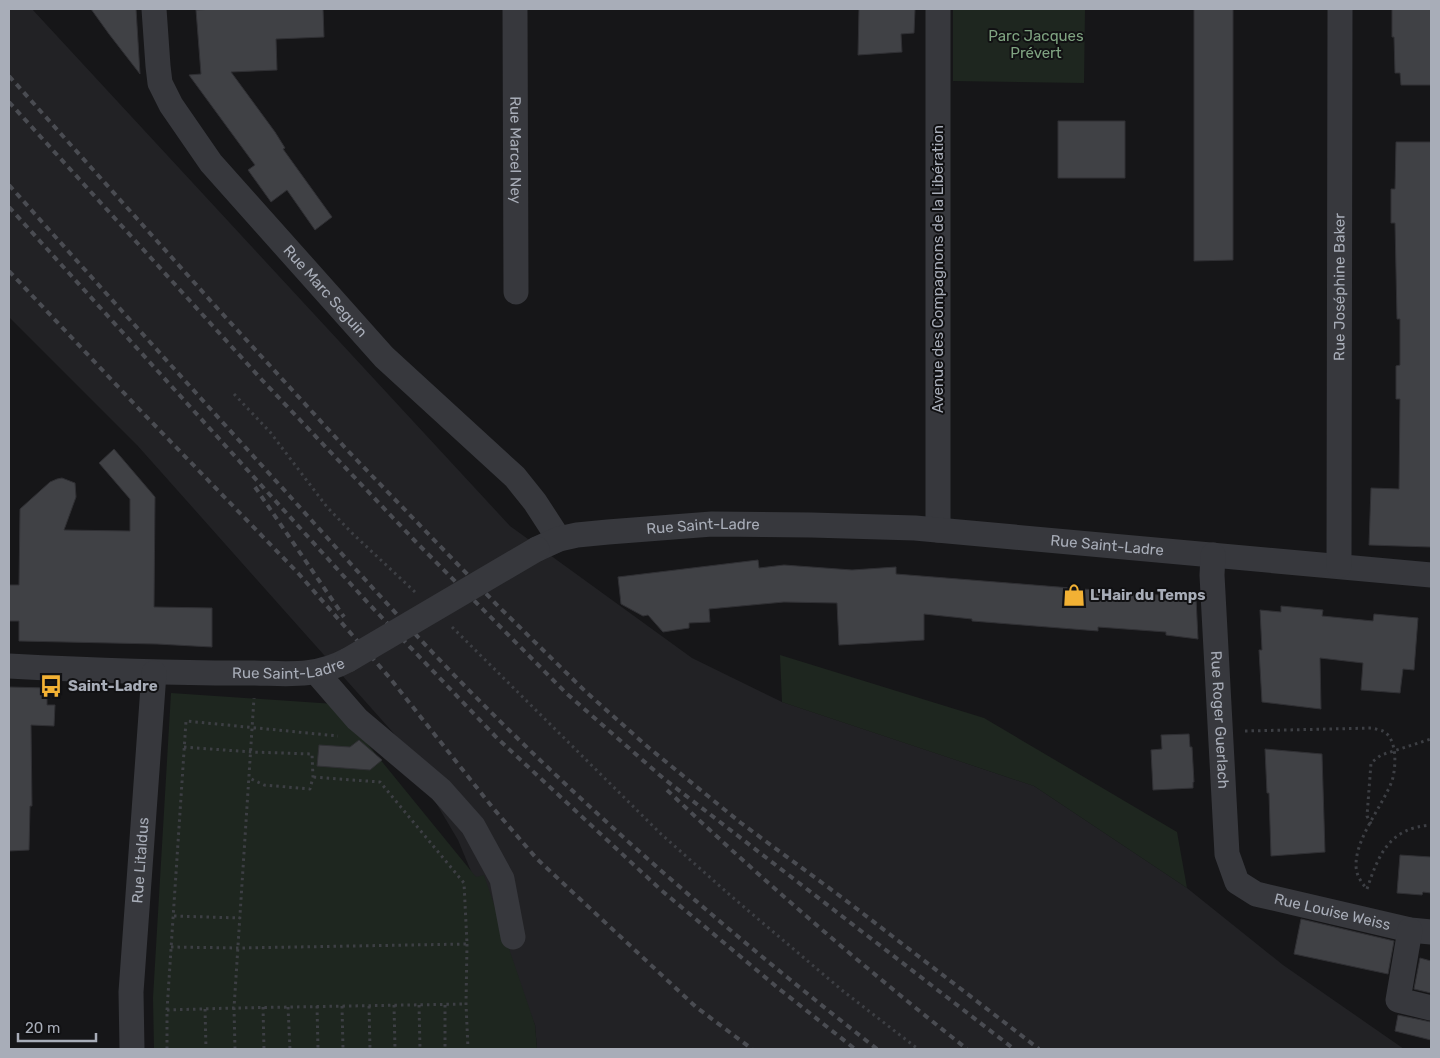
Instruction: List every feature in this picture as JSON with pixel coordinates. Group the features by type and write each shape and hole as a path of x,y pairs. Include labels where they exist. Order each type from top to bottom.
{"street":[{"name":"Rue Marc Seguin","path":"154,9 160,83 171,105 211,163 384,357 515,477 535,502 559,539"},
{"name":"Rue Marcel Ney","path":"515,9 516,292"},
{"name":"Avenue des Compagnons de la Libération","path":"938,9 938,530"},
{"name":"Rue Joséphine Baker","path":"1339,566 1340,9"},
{"name":"Rue Saint-Ladre","path":"9,666 154,673 317,672 336,667 537,548 559,539 577,535 712,524 811,525 938,530 1431,575"},
{"name":"Rue Roger Guerlach","path":"1213,555 1212,575 1226,854 1237,882"},
{"path":"317,672 357,719 441,790 474,826 502,879 513,937"},
{"name":"Rue Litaldus","path":"132,1049 131,992 154,673"},
{"name":"Rue Louise Weiss","path":"1237,882 1256,894 1420,931"},
{"path":"1420,931 1398,1000 1431,1008"}],"path":[{"path":"234,394 270,432 327,507 353,534 420,596"},
{"path":"451,625 661,834 814,966 918,1049"},
{"path":"235,1049 234,1008 251,752 253,672"},
{"path":"167,1049 167,1010 186,721 252,726 317,734"},
{"path":"1220,731 1372,728 1385,732 1392,740 1395,749 1392,779 1361,841 1356,865 1359,880 1367,890 1379,857 1392,840 1400,833 1412,827 1431,825"},
{"path":"1370,824 1367,816 1371,763 1381,754 1431,739"},
{"path":"184,747 312,754 313,777 310,789 264,785 249,778"},
{"path":"313,777 380,782 464,883 467,944 466,1004 468,1049"},
{"path":"174,916 240,918"},
{"path":"172,947 238,948 467,944"},
{"path":"167,1010 466,1004"},
{"path":"394,1005 395,1049"},
{"path":"419,1005 420,1049"},
{"path":"444,1005 445,1049"},
{"path":"317,1006 318,1049"},
{"path":"342,1006 343,1049"},
{"path":"369,1006 370,1049"},
{"path":"263,1007 264,1049"},
{"path":"288,1007 290,1049"},
{"path":"205,1009 206,1049"}],"shaded area":[{"path":"9,9 32,9 510,526 692,658 782,702 1034,786 1187,888 1283,965 1404,1049 537,1049 535,1025 458,840 397,737 137,445 9,317"}],"green space":[{"name":"Parc Jacques Prévert","path":"953,9 1085,9 1084,83 953,81"},
{"path":"780,655 984,718 1177,832 1187,888 1034,786 782,702"},
{"path":"171,693 335,704 476,877 484,875 535,1025 537,1049 154,1049 153,998"}],"building":[{"path":"91,9 136,9 140,74 109,34"},
{"path":"323,9 324,37 276,39 277,70 231,72 275,132 285,148 283,149 332,217 315,230 287,190 271,202 248,170 255,165 189,75 201,74 196,10"},
{"path":"859,9 915,9 914,33 901,34 902,52 858,55"},
{"path":"1194,9 1233,9 1233,260 1194,261"},
{"path":"1392,9 1431,9 1431,85 1401,85 1400,73 1395,73"},
{"path":"1058,121 1125,121 1125,178 1058,178"},
{"path":"1396,142 1431,142 1431,547 1369,545 1371,488 1399,489 1400,399 1396,399 1396,366 1400,365 1400,319 1397,319 1395,223 1391,223 1391,189 1395,189"},
{"path":"114,449 155,497 154,607 212,608 212,647 19,641 19,621 9,621 9,585 19,585 20,509 50,482 62,478 75,483 76,497 64,530 130,531 130,499 99,463"},
{"path":"758,560 759,568 784,565 852,570 896,567 896,574 1196,598 1198,639 1166,635 1166,632 1098,627 1098,631 972,621 972,619 924,614 924,640 839,645 837,603 784,602 709,609 710,622 689,623 689,628 663,632 648,615 643,616 621,604 618,577"},
{"path":"1281,606 1323,610 1322,616 1373,621 1374,614 1418,618 1414,670 1403,669 1400,693 1361,690 1363,663 1320,658 1321,709 1262,702 1259,650 1262,650 1260,610 1281,612"},
{"path":"9,687 47,688 47,705 55,705 54,726 31,725 32,806 30,806 29,850 9,851"},
{"path":"1189,734 1190,747 1192,747 1193,788 1153,790 1151,750 1162,749 1161,735"},
{"path":"359,740 382,760 370,770 317,766 319,745 350,747"},
{"path":"1265,749 1322,754 1325,852 1271,856 1269,793 1267,793"},
{"path":"1400,855 1431,857 1431,893 1423,892 1422,895 1397,893"},
{"path":"1301,919 1394,941 1388,974 1294,954"},
{"path":"1420,958 1431,961 1431,993 1414,989"},
{"path":"1398,1015 1431,1022 1431,1040 1395,1031"}],"railway":[{"path":"9,76 349,452 498,606 586,692 649,748 741,823 844,899 1039,1049"},
{"path":"9,102 262,380 416,542 566,693 663,778 1014,1049"},
{"path":"9,185 392,609 507,728 661,871 822,1006 877,1049"},
{"path":"9,207 368,603 497,738 661,890 778,988 855,1049"},
{"path":"9,271 298,573 389,677 493,808 537,859 696,1007 752,1049"},
{"path":"255,487 344,617"},
{"path":"667,790 814,923 967,1049"}],"place":[{"name":"L'Hair du Temps","path":"1074,595"},
{"name":"Saint-Ladre","path":"51,686"}]}
